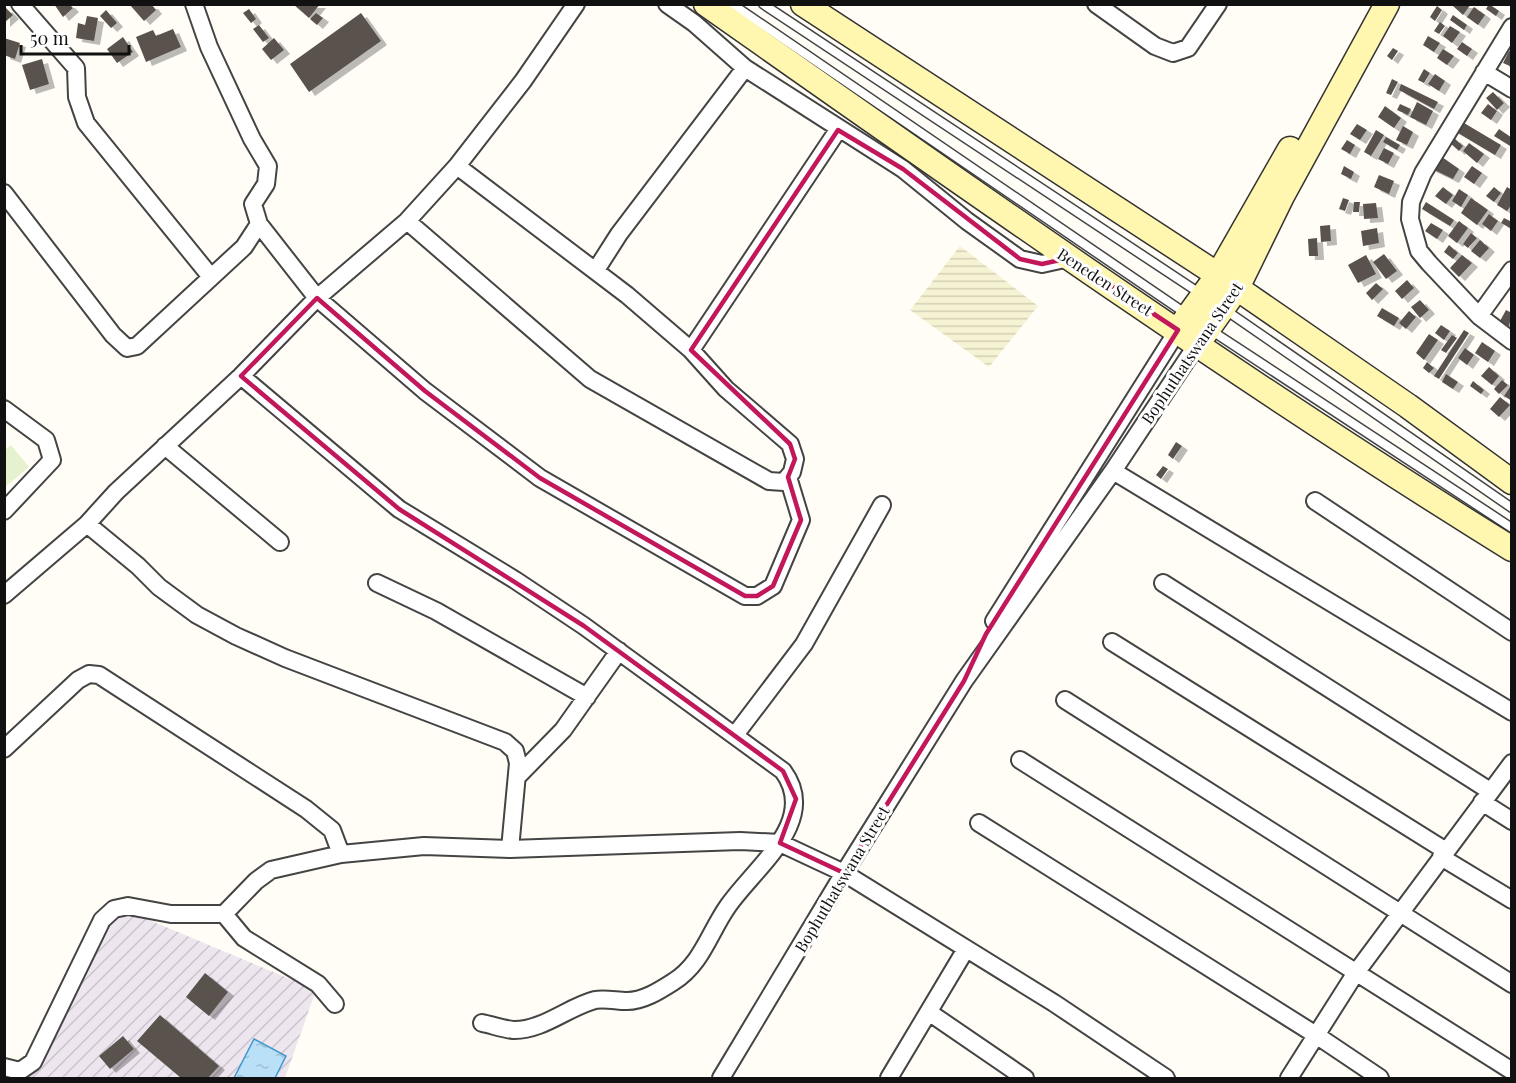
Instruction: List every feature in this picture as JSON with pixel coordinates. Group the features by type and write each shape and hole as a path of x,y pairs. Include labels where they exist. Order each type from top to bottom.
{"main road":[{"name":"Beneden Street","path":"706,4 1069,258 1200,320 1390,474 1512,549"},
{"path":"802,4 1227,282 1408,406 1512,482"},
{"name":"Bophuthatswana Street","path":"1227,282 1374,4"},
{"name":"Bophuthatswana Street","path":"1200,320 1282,196 1387,4"}],"street":[{"path":"20,4 76,69 77,97 86,123 211,277"},
{"path":"194,4 209,47 252,139 268,166 266,184 253,204 259,224 318,298 424,391 540,478 745,596 758,596 773,586 801,520 788,477"},
{"path":"4,595 87,524 116,492 241,376 318,298 407,221 457,166 523,81 576,4"},
{"path":"667,4 694,23 746,68 838,130 903,169 967,221 1020,259 1042,264 1069,258"},
{"path":"1096,4 1155,46 1173,53 1188,48 1218,4"},
{"path":"1512,27 1423,173 1411,202 1410,219 1419,251 1479,316 1512,341"},
{"path":"596,270 619,234 746,68"},
{"path":"1484,72 1512,89"},
{"path":"691,350 838,130"},
{"path":"407,221 590,379 769,481 784,482 795,459 790,444 726,388 691,350 596,270 457,166"},
{"path":"4,193 113,335 127,348 137,346 244,248 259,224"},
{"path":"1479,316 1512,270"},
{"name":"Bophuthatswana Street","path":"721,1078 844,873 964,681 1113,471 1200,320"},
{"name":"Bophuthatswana Street","path":"964,681 986,634 1200,320"},
{"path":"241,376 399,509 515,580 619,651 783,771 793,784 796,799 792,819 780,843 730,904 690,970 641,1000 598,999 534,1026 514,1030 482,1023"},
{"path":"4,409 46,440 52,460 4,511"},
{"path":"165,446 280,542"},
{"path":"1113,471 1512,712"},
{"path":"1315,501 1512,632"},
{"path":"735,735 804,644 882,505"},
{"path":"87,524 138,566 159,587 196,615 285,658 505,741 515,751 518,776 510,849"},
{"path":"377,583 436,611 587,697"},
{"path":"1163,583 1486,797 1512,821"},
{"path":"1112,642 1512,900"},
{"path":"518,776 544,753 619,651"},
{"path":"4,749 78,680 88,674 99,675 306,809 332,830 341,854"},
{"path":"1065,700 1512,984"},
{"path":"1020,759 1355,974 1512,1071"},
{"path":"1289,1078 1355,974 1512,763"},
{"path":"980,823 1316,1035 1380,1078"},
{"path":"4,1067 20,1071 33,1062 102,920 114,909 128,906 171,914 224,914 271,870 341,854 424,846 510,849 740,841 780,843 844,873 1054,1003 1166,1078"},
{"path":"224,914 244,938 318,984 335,1004"},
{"path":"889,1078 930,1013 966,949"},
{"path":"930,1013 1025,1078"}],"lane":[{"path":"732,4 1512,528"},
{"path":"763,4 1200,320 1512,508"}],"highlighted area":[{"path":"838,130 903,169 1020,259 1042,264 1069,258 1178,330 986,634 964,681 844,873 780,843 796,799 783,771 584,626 399,509 241,376 317,298 425,391 540,478 745,596 757,596 773,586 801,520 788,477 795,459 790,444 691,350"}],"shaded area":[{"path":"960,246 1038,306 989,367 910,310"},
{"path":"111,904 316,990 285,1078 29,1078"}],"green space":[{"path":"11,445 29,467 5,487 5,450"}],"water":[{"path":"254,1039 286,1056 275,1078 234,1078"}],"building":[{"path":"54,4 69,4 73,8 63,17"},
{"path":"293,4 320,4 309,18"},
{"path":"1471,4 1463,15 1453,6"},
{"path":"1489,4 1499,11 1496,16 1486,9"},
{"path":"130,5 152,5 156,10 144,21"},
{"path":"1437,6 1442,10 1435,21 1430,17"},
{"path":"1474,7 1485,15 1478,25 1467,17"},
{"path":"6,8 13,15 4,23 4,10"},
{"path":"249,9 256,19 251,23 243,13"},
{"path":"106,10 117,23 111,28 100,16"},
{"path":"316,13 323,18 317,25 310,19"},
{"path":"361,13 381,41 309,92 290,64"},
{"path":"1453,15 1467,25 1464,30 1450,20"},
{"path":"87,16 98,18 94,41 76,38 78,23 85,25"},
{"path":"1440,22 1445,26 1439,34 1434,31"},
{"path":"259,25 269,38 263,42 253,29"},
{"path":"1450,26 1460,32 1452,43 1443,36"},
{"path":"173,29 181,47 146,62 136,37 153,30 156,36"},
{"path":"1428,36 1440,43 1434,52 1423,45"},
{"path":"123,37 133,52 117,63 107,49"},
{"path":"4,38 20,43 15,59 4,55"},
{"path":"274,38 284,50 271,60 262,49"},
{"path":"1462,42 1472,49 1467,56 1457,49"},
{"path":"1393,48 1398,51 1392,60 1387,56"},
{"path":"1443,49 1454,56 1447,65 1437,58"},
{"path":"1509,51 1512,52 1512,67 1503,63"},
{"path":"42,59 49,84 30,90 22,65"},
{"path":"1424,69 1430,73 1424,83 1418,80"},
{"path":"1435,74 1445,81 1439,91 1428,84"},
{"path":"1392,79 1398,82 1391,95 1386,93"},
{"path":"1401,84 1438,102 1434,109 1399,90"},
{"path":"1493,92 1504,103 1497,110 1486,98"},
{"path":"1417,102 1433,111 1426,125 1410,117"},
{"path":"1400,104 1411,109 1408,115 1397,110"},
{"path":"1488,104 1497,111 1491,120 1481,113"},
{"path":"1385,106 1401,118 1394,128 1378,117"},
{"path":"1459,120 1501,145 1495,155 1453,130"},
{"path":"1357,124 1367,130 1360,140 1350,134"},
{"path":"1403,126 1413,132 1407,145 1396,140"},
{"path":"1499,129 1512,138 1512,147 1494,136"},
{"path":"1376,130 1384,135 1371,156 1364,152"},
{"path":"1386,137 1400,145 1397,150 1383,142"},
{"path":"1454,138 1463,146 1459,151 1450,143"},
{"path":"1347,140 1355,145 1350,154 1341,149"},
{"path":"1469,143 1484,154 1477,163 1463,151"},
{"path":"1384,148 1394,153 1388,164 1378,159"},
{"path":"1439,155 1459,169 1453,179 1430,168"},
{"path":"1344,166 1354,172 1351,179 1341,174"},
{"path":"1472,166 1482,173 1474,184 1464,177"},
{"path":"1379,175 1394,181 1389,194 1374,187"},
{"path":"1443,187 1453,195 1446,204 1435,196"},
{"path":"1494,187 1501,193 1494,202 1486,196"},
{"path":"1507,187 1512,190 1512,204 1507,211 1497,205"},
{"path":"1459,189 1468,195 1461,207 1452,201"},
{"path":"1343,198 1349,200 1345,211 1339,209"},
{"path":"1471,198 1488,210 1477,225 1461,213"},
{"path":"1354,202 1360,202 1359,212 1353,212"},
{"path":"1426,202 1454,220 1450,226 1422,209"},
{"path":"1376,203 1378,218 1364,219 1363,204"},
{"path":"1489,214 1498,221 1491,231 1482,224"},
{"path":"1504,218 1512,222 1512,229 1501,223"},
{"path":"1459,221 1468,228 1457,243 1448,236"},
{"path":"1431,223 1443,230 1437,239 1425,231"},
{"path":"1330,225 1331,241 1321,242 1320,226"},
{"path":"1377,228 1379,243 1363,246 1361,231"},
{"path":"1471,233 1477,238 1468,248 1463,244"},
{"path":"1317,238 1318,256 1309,256 1308,239"},
{"path":"1480,240 1489,248 1480,258 1471,251"},
{"path":"1449,245 1458,253 1453,259 1444,252"},
{"path":"1384,254 1397,271 1386,279 1373,262"},
{"path":"1366,255 1376,274 1358,283 1348,265"},
{"path":"1462,255 1472,263 1459,277 1450,268"},
{"path":"1407,280 1414,288 1402,299 1395,291"},
{"path":"1376,283 1383,289 1372,300 1366,293"},
{"path":"1420,300 1429,310 1420,318 1411,307"},
{"path":"1382,308 1399,318 1394,326 1377,316"},
{"path":"1506,310 1512,313 1509,326 1500,321"},
{"path":"1409,311 1416,317 1406,329 1399,323"},
{"path":"1441,325 1450,331 1444,340 1435,333"},
{"path":"1464,330 1469,333 1439,379 1434,376"},
{"path":"1429,334 1438,340 1424,360 1416,353"},
{"path":"1452,335 1457,338 1446,353 1441,350"},
{"path":"1482,342 1495,351 1488,362 1475,353"},
{"path":"1465,348 1474,355 1467,365 1458,358"},
{"path":"1427,362 1434,368 1429,373 1423,368"},
{"path":"1489,367 1499,376 1492,385 1481,376"},
{"path":"1446,374 1458,382 1453,389 1442,382"},
{"path":"1502,380 1508,385 1499,394 1494,389"},
{"path":"1473,381 1484,390 1481,394 1470,386"},
{"path":"1512,384 1512,401 1504,396"},
{"path":"1500,397 1510,405 1499,417 1490,409"},
{"path":"1176,442 1182,446 1173,459 1168,455"},
{"path":"1163,466 1168,469 1161,479 1156,475"},
{"path":"205,973 228,992 209,1016 186,997"},
{"path":"160,1015 219,1066 208,1078 181,1078 137,1041"},
{"path":"123,1036 134,1049 110,1069 99,1056"}]}
